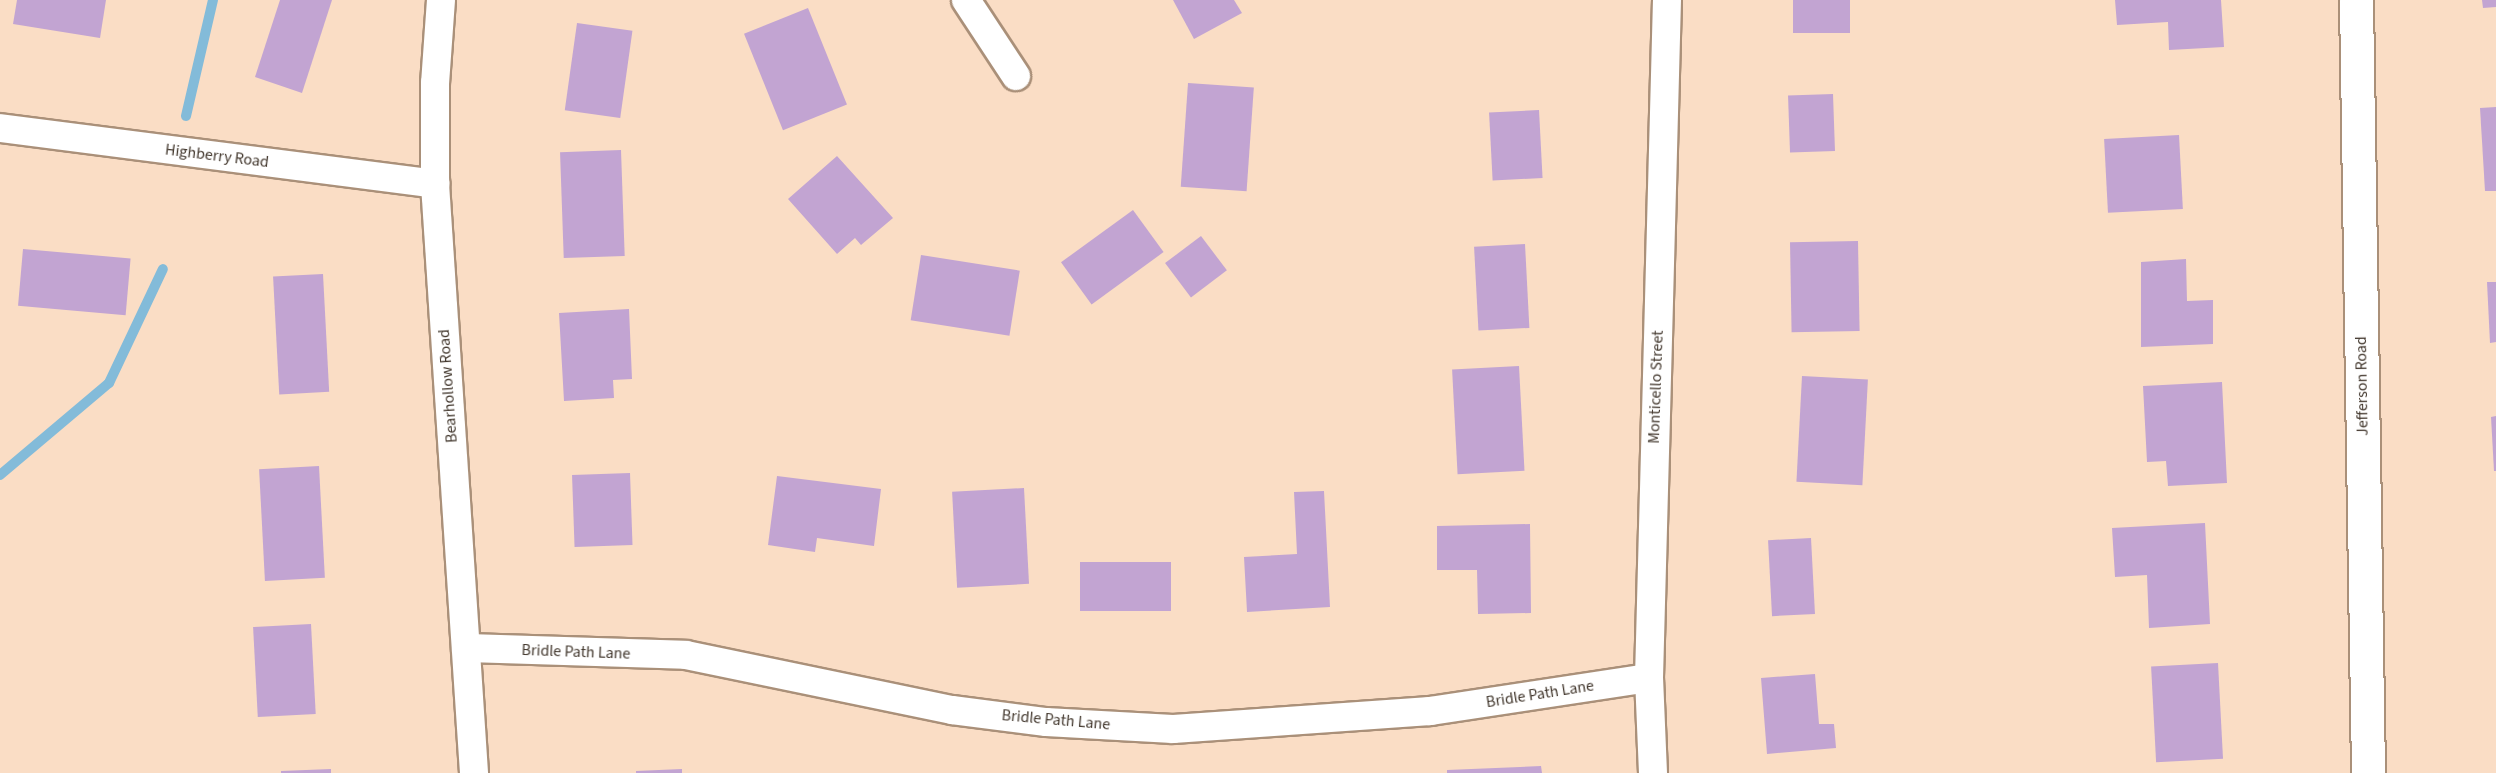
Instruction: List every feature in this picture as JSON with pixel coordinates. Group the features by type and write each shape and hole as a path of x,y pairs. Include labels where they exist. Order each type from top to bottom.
{"street":[{"name":"Bearhollow Road","path":"441,0 435,83 435,184 474,773"},
{"path":"966,0 1016,75"},
{"name":"Monticello Street","path":"1653,773 1649,678 1667,0"},
{"name":"Jefferson Road","path":"2356,0 2368,773"},
{"name":"Highberry Road","path":"0,128 435,184"},
{"name":"Bridle Path Lane","path":"466,648 686,655 952,710 1046,722 1173,729 1430,711 1649,678"}],"building":[{"path":"17,0 106,0 100,38 13,24"},
{"path":"280,0 332,0 302,93 255,77"},
{"path":"1173,0 1234,0 1242,13 1194,39"},
{"path":"1793,0 1850,0 1850,33 1793,33"},
{"path":"2115,0 2221,0 2224,47 2169,50 2168,22 2117,25"},
{"path":"2482,0 2496,0 2496,7 2483,8"},
{"path":"808,8 847,104 783,130 744,34"},
{"path":"577,23 632,31 620,118 565,110"},
{"path":"1188,83 1254,88 1247,191 1181,187"},
{"path":"1833,94 1835,151 1790,153 1788,96"},
{"path":"2496,107 2496,191 2485,191 2480,108"},
{"path":"1539,110 1543,178 1493,181 1489,113"},
{"path":"2179,135 2183,209 2108,213 2104,139"},
{"path":"621,150 625,256 564,258 560,152"},
{"path":"837,156 893,218 861,245 855,238 837,254 788,199"},
{"path":"1133,210 1164,252 1092,304 1061,262"},
{"path":"1201,236 1227,270 1191,297 1165,263"},
{"path":"1858,241 1860,331 1792,332 1790,242"},
{"path":"1525,244 1529,328 1478,331 1474,247"},
{"path":"23,249 131,258 126,315 18,306"},
{"path":"921,255 1020,271 1009,336 911,320"},
{"path":"2186,259 2187,301 2213,300 2213,344 2141,347 2141,262"},
{"path":"323,274 329,392 279,394 273,277"},
{"path":"2487,282 2496,282 2496,342 2490,343"},
{"path":"629,309 632,379 613,380 614,398 564,401 559,313"},
{"path":"1519,366 1524,471 1458,474 1452,370"},
{"path":"1802,376 1868,379 1862,485 1796,482"},
{"path":"2222,382 2227,483 2168,486 2166,461 2147,462 2143,386"},
{"path":"2496,416 2496,471 2494,471 2491,417"},
{"path":"319,466 325,578 265,581 259,469"},
{"path":"630,473 633,545 575,547 572,475"},
{"path":"777,476 881,489 874,546 817,538 815,552 768,545"},
{"path":"1024,488 1029,584 957,588 952,492"},
{"path":"1324,491 1330,607 1247,612 1244,557 1297,554 1294,492"},
{"path":"2205,523 2210,624 2149,628 2147,575 2115,577 2112,528"},
{"path":"1530,524 1531,613 1478,614 1477,570 1437,570 1437,526"},
{"path":"1811,538 1815,614 1772,616 1768,540"},
{"path":"1080,562 1171,562 1171,611 1080,611"},
{"path":"311,624 316,714 258,717 253,627"},
{"path":"2218,663 2223,759 2156,762 2151,667"},
{"path":"1815,674 1819,724 1834,724 1836,748 1767,754 1761,678"},
{"path":"1541,766 1542,773 1447,773 1447,770"},
{"path":"331,769 331,773 281,773 281,771"},
{"path":"682,769 682,773 636,773 636,771"}],"waterway":[{"path":"186,116 213,0"},
{"path":"0,475 109,383 163,269"}]}
